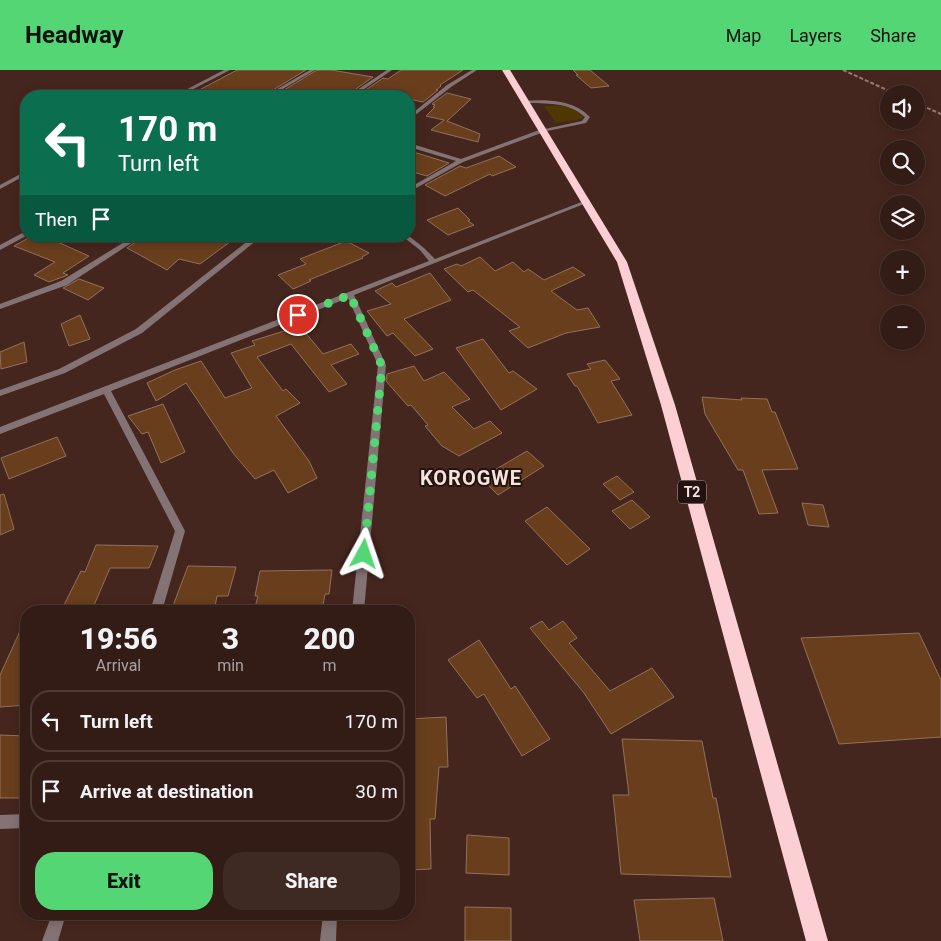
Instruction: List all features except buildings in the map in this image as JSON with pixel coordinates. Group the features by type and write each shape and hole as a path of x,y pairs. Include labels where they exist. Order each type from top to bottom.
{"highway":[{"name":"T2","path":"506,70 622,262 668,405 817,941"}],"street":[{"path":"189,90 228,70"},
{"path":"278,90 312,70"},
{"path":"377,70 389,71"},
{"path":"415,113 449,86 475,70"},
{"path":"360,90 389,71"},
{"path":"415,187 461,161 542,131"},
{"path":"415,147 461,161"},
{"path":"0,187 20,177"},
{"path":"0,431 586,202"},
{"path":"0,248 20,236"},
{"path":"0,308 64,283 129,242"},
{"path":"0,393 62,371 139,331 252,242"},
{"path":"413,242 433,261"},
{"path":"350,295 382,366 359,605"},
{"path":"106,389 180,531 158,605"},
{"path":"0,822 20,821"},
{"path":"50,941 58,920"},
{"path":"328,941 330,920"}],"lane":[{"path":"524,102 566,103 579,107 588,117 584,122 542,131"}],"shaded area":[{"path":"544,106 570,107 584,116 581,119 556,123"}],"railway":[{"path":"843,70 880,87"},
{"path":"925,107 941,114"}],"district":[{"name":"KOROGWE","path":"471,478"}],"route":[{"path":"298,315 350,295 382,366 364,554"}]}
